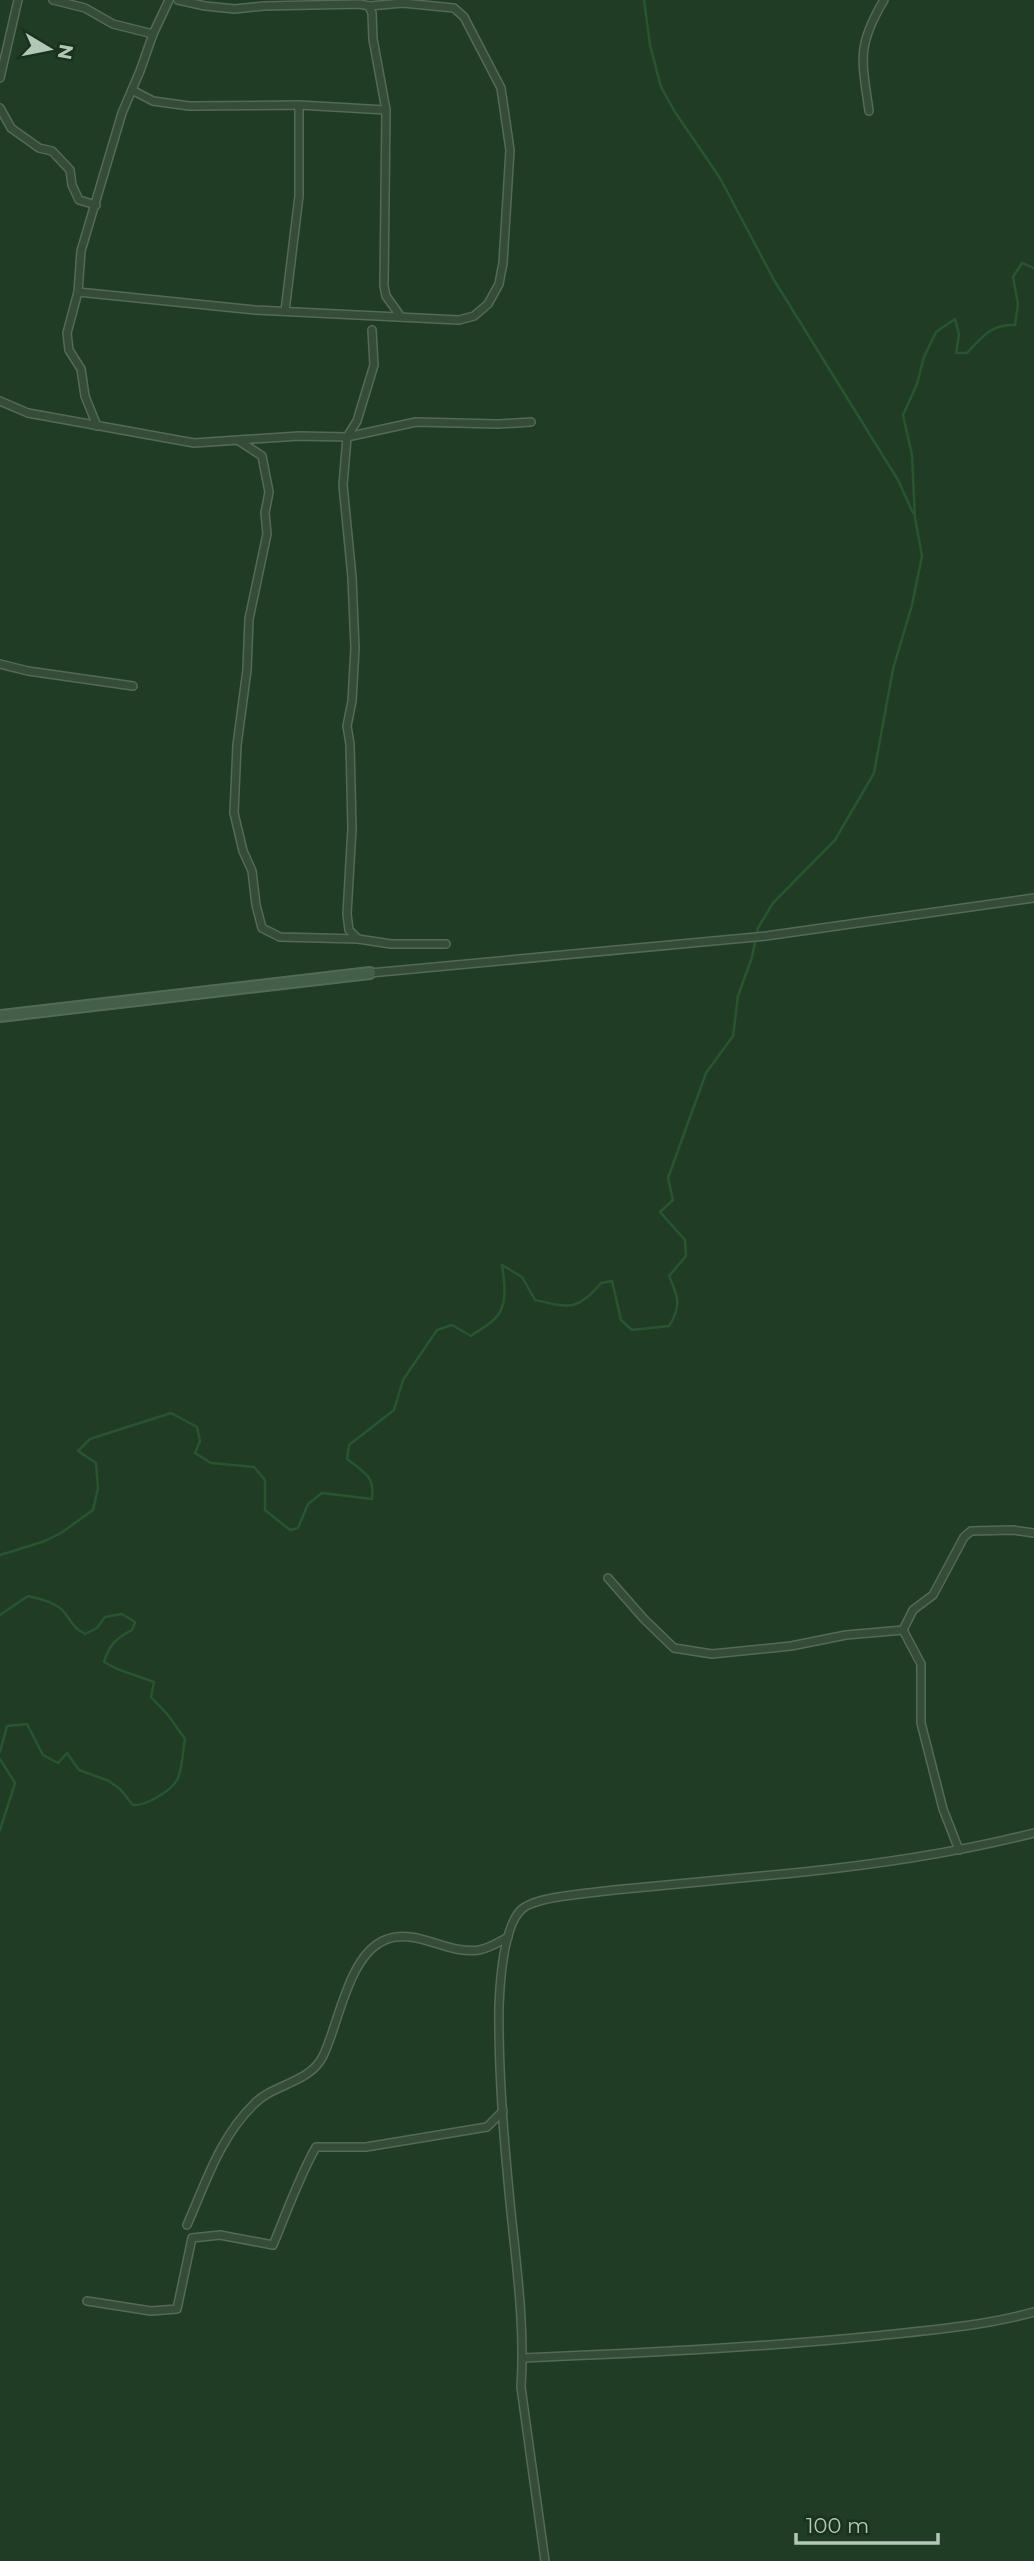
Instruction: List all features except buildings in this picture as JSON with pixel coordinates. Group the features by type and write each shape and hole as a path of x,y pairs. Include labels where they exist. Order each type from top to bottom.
{"street":[{"path":"0,78 18,0"},
{"path":"53,0 85,8 113,24 153,34"},
{"path":"97,426 85,396 81,369 66,342 78,292 81,251 122,114 169,0"},
{"path":"78,292 285,311 459,320 474,316 488,304 499,284 503,263 510,150 501,88 464,17 454,8 403,3 235,9 178,0"},
{"path":"869,111 863,47 868,29 884,0"},
{"path":"369,6 386,110 384,286 386,296 401,317"},
{"path":"132,90 153,101 189,106 299,105 386,110"},
{"path":"285,311 299,195 299,105"},
{"path":"0,108 11,128 39,148 52,151 70,170 72,185 79,200 96,205"},
{"path":"358,939 349,930 347,914 352,828 351,744 347,726 352,701 355,648 352,577 343,485 347,437 357,421 374,365 372,330"},
{"path":"0,401 28,413 194,443 299,436 347,437 416,422 531,422"},
{"path":"239,441 262,456 269,492 265,513 267,534 249,619 247,670 237,744 234,813 243,851 252,871 262,928 280,937 358,939 391,944 446,944"},
{"path":"0,664 27,671 133,686"},
{"path":"0,1016 373,972 766,936 1034,898"},
{"path":"903,1630 914,1610 933,1595 964,1537 971,1531 1013,1530 1034,1533"},
{"path":"608,1578 644,1619 674,1647 712,1654 791,1646 846,1634 903,1630"},
{"path":"903,1630 921,1664 921,1723 943,1809 959,1850"},
{"path":"545,2561 522,2387 518,2279 503,2111 499,2005 502,1964 508,1937 519,1912 531,1903 565,1897 795,1873 985,1846 1034,1833"},
{"path":"187,2225 226,2137 255,2102 295,2082 322,2059 350,1984 363,1960 376,1945 386,1939 406,1936 466,1950 477,1950 490,1947 508,1937"},
{"path":"87,2301 151,2311 177,2309 192,2238 220,2235 272,2245 301,2173 316,2147 366,2147 487,2127 503,2111"},
{"path":"523,2358 765,2346 926,2331 1010,2319 1034,2312"}],"waterway":[{"path":"644,0 650,45 661,87 720,178 774,280 898,480 913,513"},
{"path":"0,1555 45,1541 93,1510 98,1488 96,1463 78,1451 90,1439 171,1413 197,1427 200,1441 195,1453 211,1463 254,1467 265,1480 265,1510 290,1530 298,1528 308,1504 322,1493 372,1499 370,1480 347,1459 349,1445 394,1410 403,1380 437,1330 452,1325 471,1336 496,1318 504,1297 502,1265 522,1277 535,1300 556,1305 579,1303 601,1283 612,1281 621,1320 632,1330 669,1326 677,1307 675,1289 669,1276 686,1256 685,1240 660,1212 673,1200 668,1178 706,1073 733,1036 738,996 752,957 758,928 773,903 835,840 874,773 893,669 912,605 922,556 915,518 912,455 903,415 936,332 955,319 959,335 956,353 967,353 993,329 1015,325 1018,304 1013,277 1022,263 1034,268"},
{"path":"0,1615 28,1596 57,1606 85,1634 97,1628 105,1617 122,1614 135,1622 132,1630 117,1639 104,1662 154,1682 151,1697 185,1739 177,1780 158,1797 138,1805 133,1805 120,1789 109,1781 79,1770 67,1753 58,1763 43,1755 27,1724 7,1726 0,1752"},
{"path":"0,1759 15,1783 0,1830"}]}
